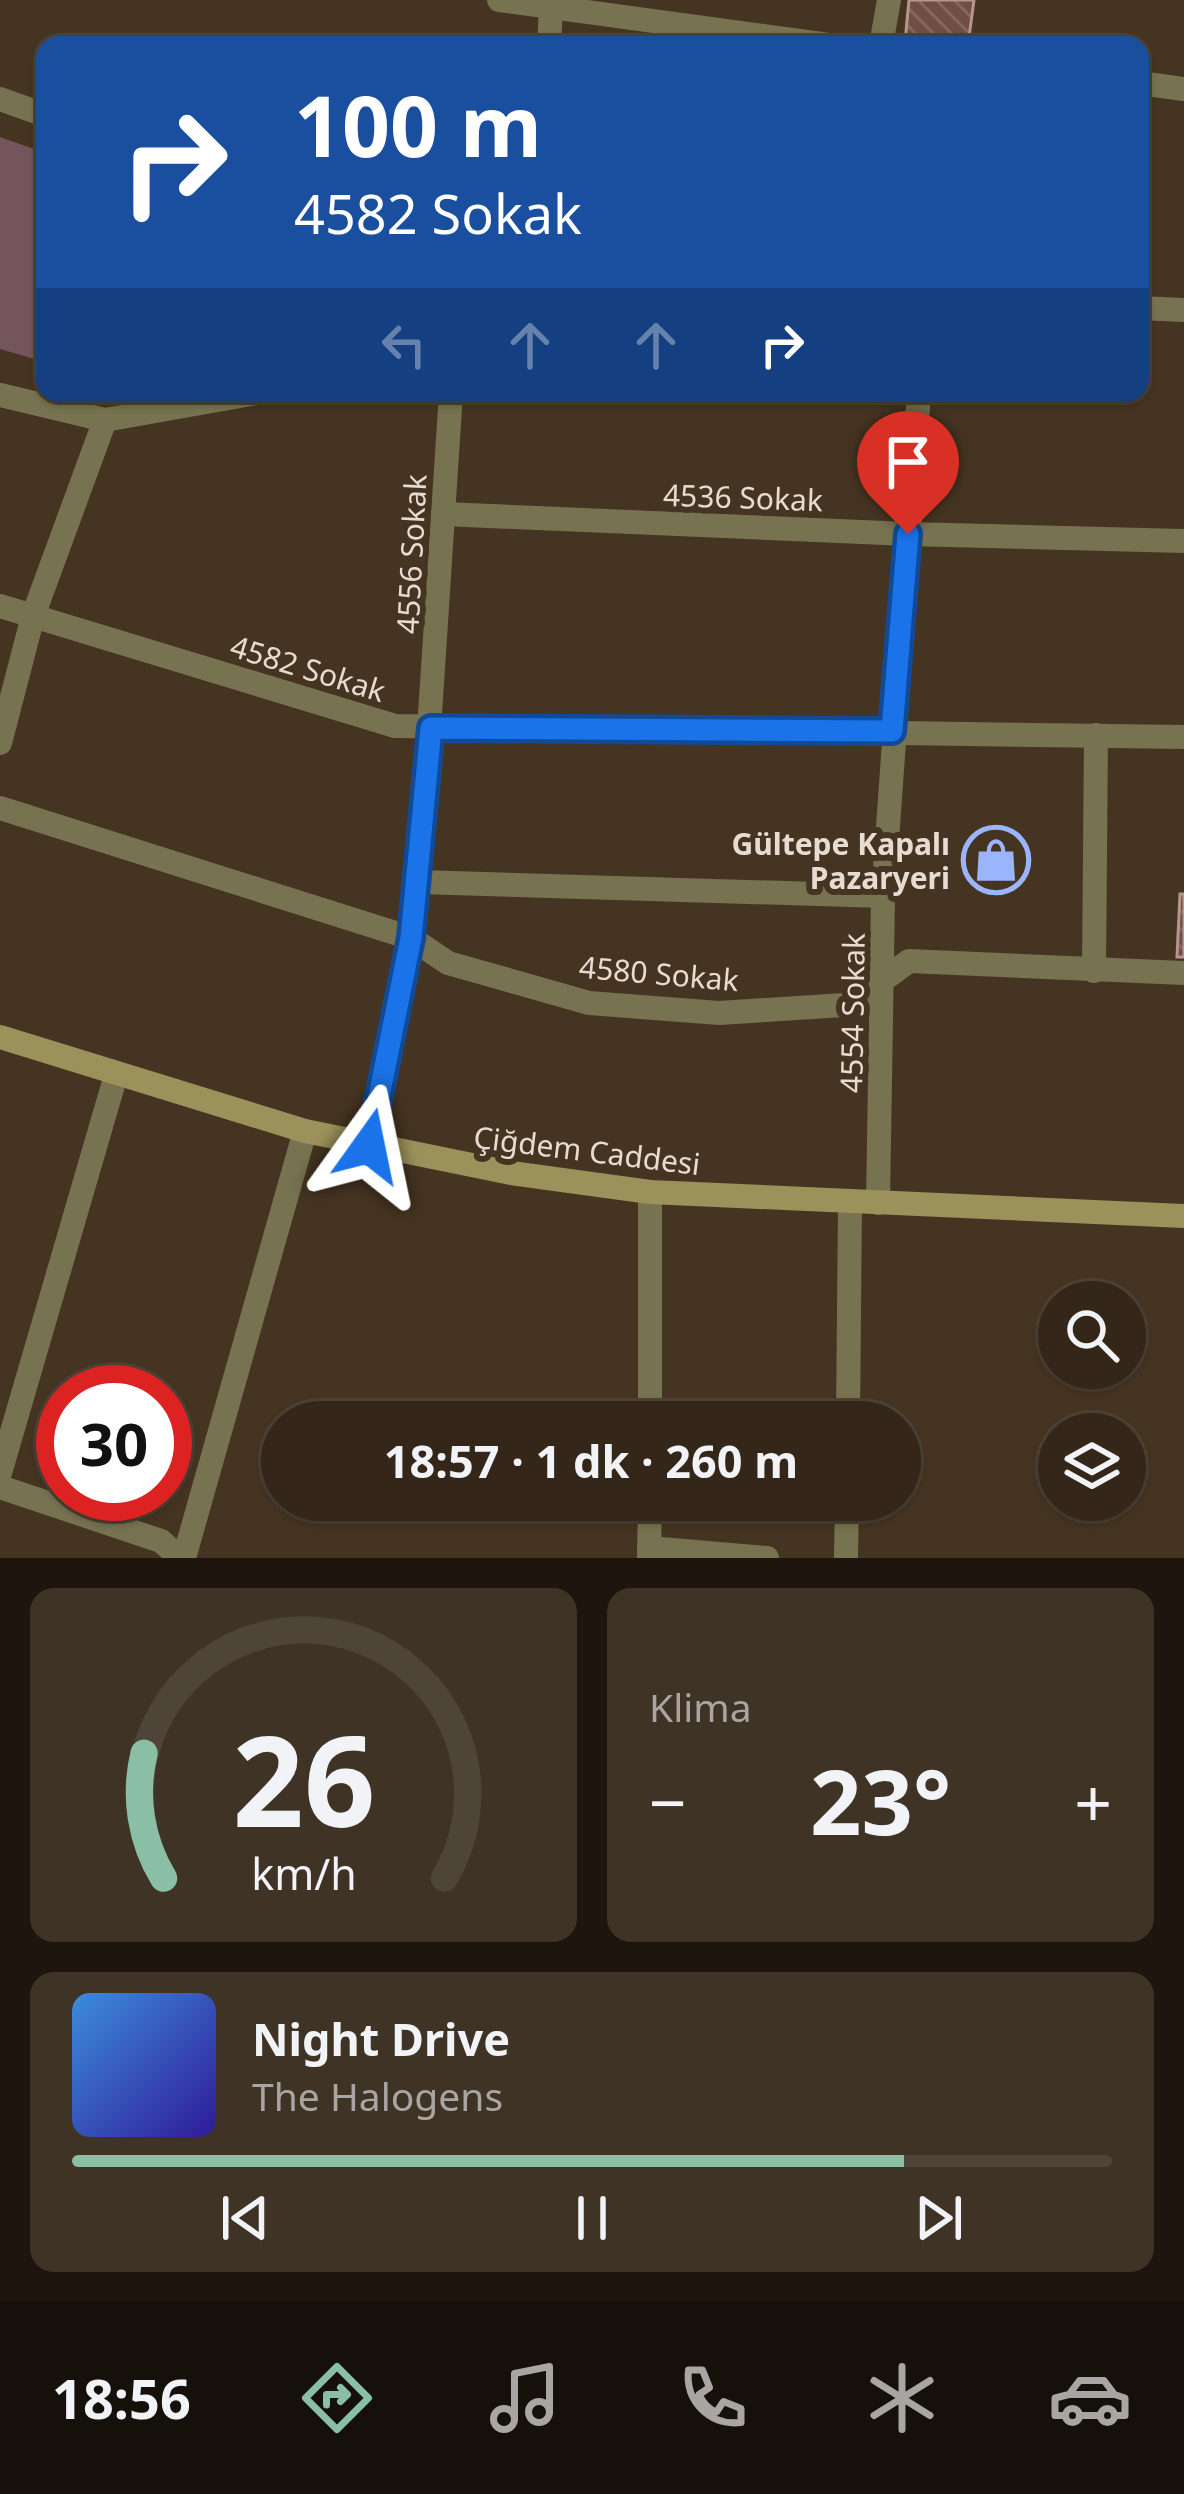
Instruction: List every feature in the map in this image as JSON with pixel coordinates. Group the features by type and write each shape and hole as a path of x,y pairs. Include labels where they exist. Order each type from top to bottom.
{"street":[{"path":"499,0 763,36"},
{"path":"883,36 889,0"},
{"path":"549,36 551,7"},
{"path":"1149,84 1184,89"},
{"path":"0,99 36,112"},
{"path":"1149,308 1184,310"},
{"path":"0,395 105,421 208,402"},
{"name":"4556 Sokak","path":"369,1146 419,882 450,402"},
{"name":"4554 Sokak","path":"878,1203 883,896 918,402"},
{"path":"0,743 33,616 105,421"},
{"name":"4536 Sokak","path":"443,514 1184,541"},
{"name":"4582 Sokak","path":"0,606 395,726 1184,737"},
{"path":"1094,970 1096,735"},
{"name":"4580 Sokak","path":"0,808 411,938 448,963 589,1003 718,1013 860,1004 909,962 1184,974"},
{"path":"419,882 883,896"},
{"name":"Çiğdem Caddesi","path":"0,1037 305,1131 511,1174 650,1192 1184,1216"},
{"path":"0,1473 116,1076"},
{"path":"0,1486 161,1541 182,1558 305,1131"},
{"path":"650,1192 650,1401"},
{"path":"848,1401 850,1202"},
{"path":"650,1521 649,1553 766,1558"},
{"path":"846,1558 847,1521"}],"shaded area":[{"path":"0,137 36,150 36,359 0,349"}],"building":[{"path":"909,0 974,0 969,36 906,36"},
{"path":"1180,894 1184,894 1184,957 1177,957"}],"place":[{"name":"Gültepe Kapalı Pazaryeri","path":"996,860"}],"route":[{"path":"369,1146 411,938 431,728 892,731 908,534"}]}
